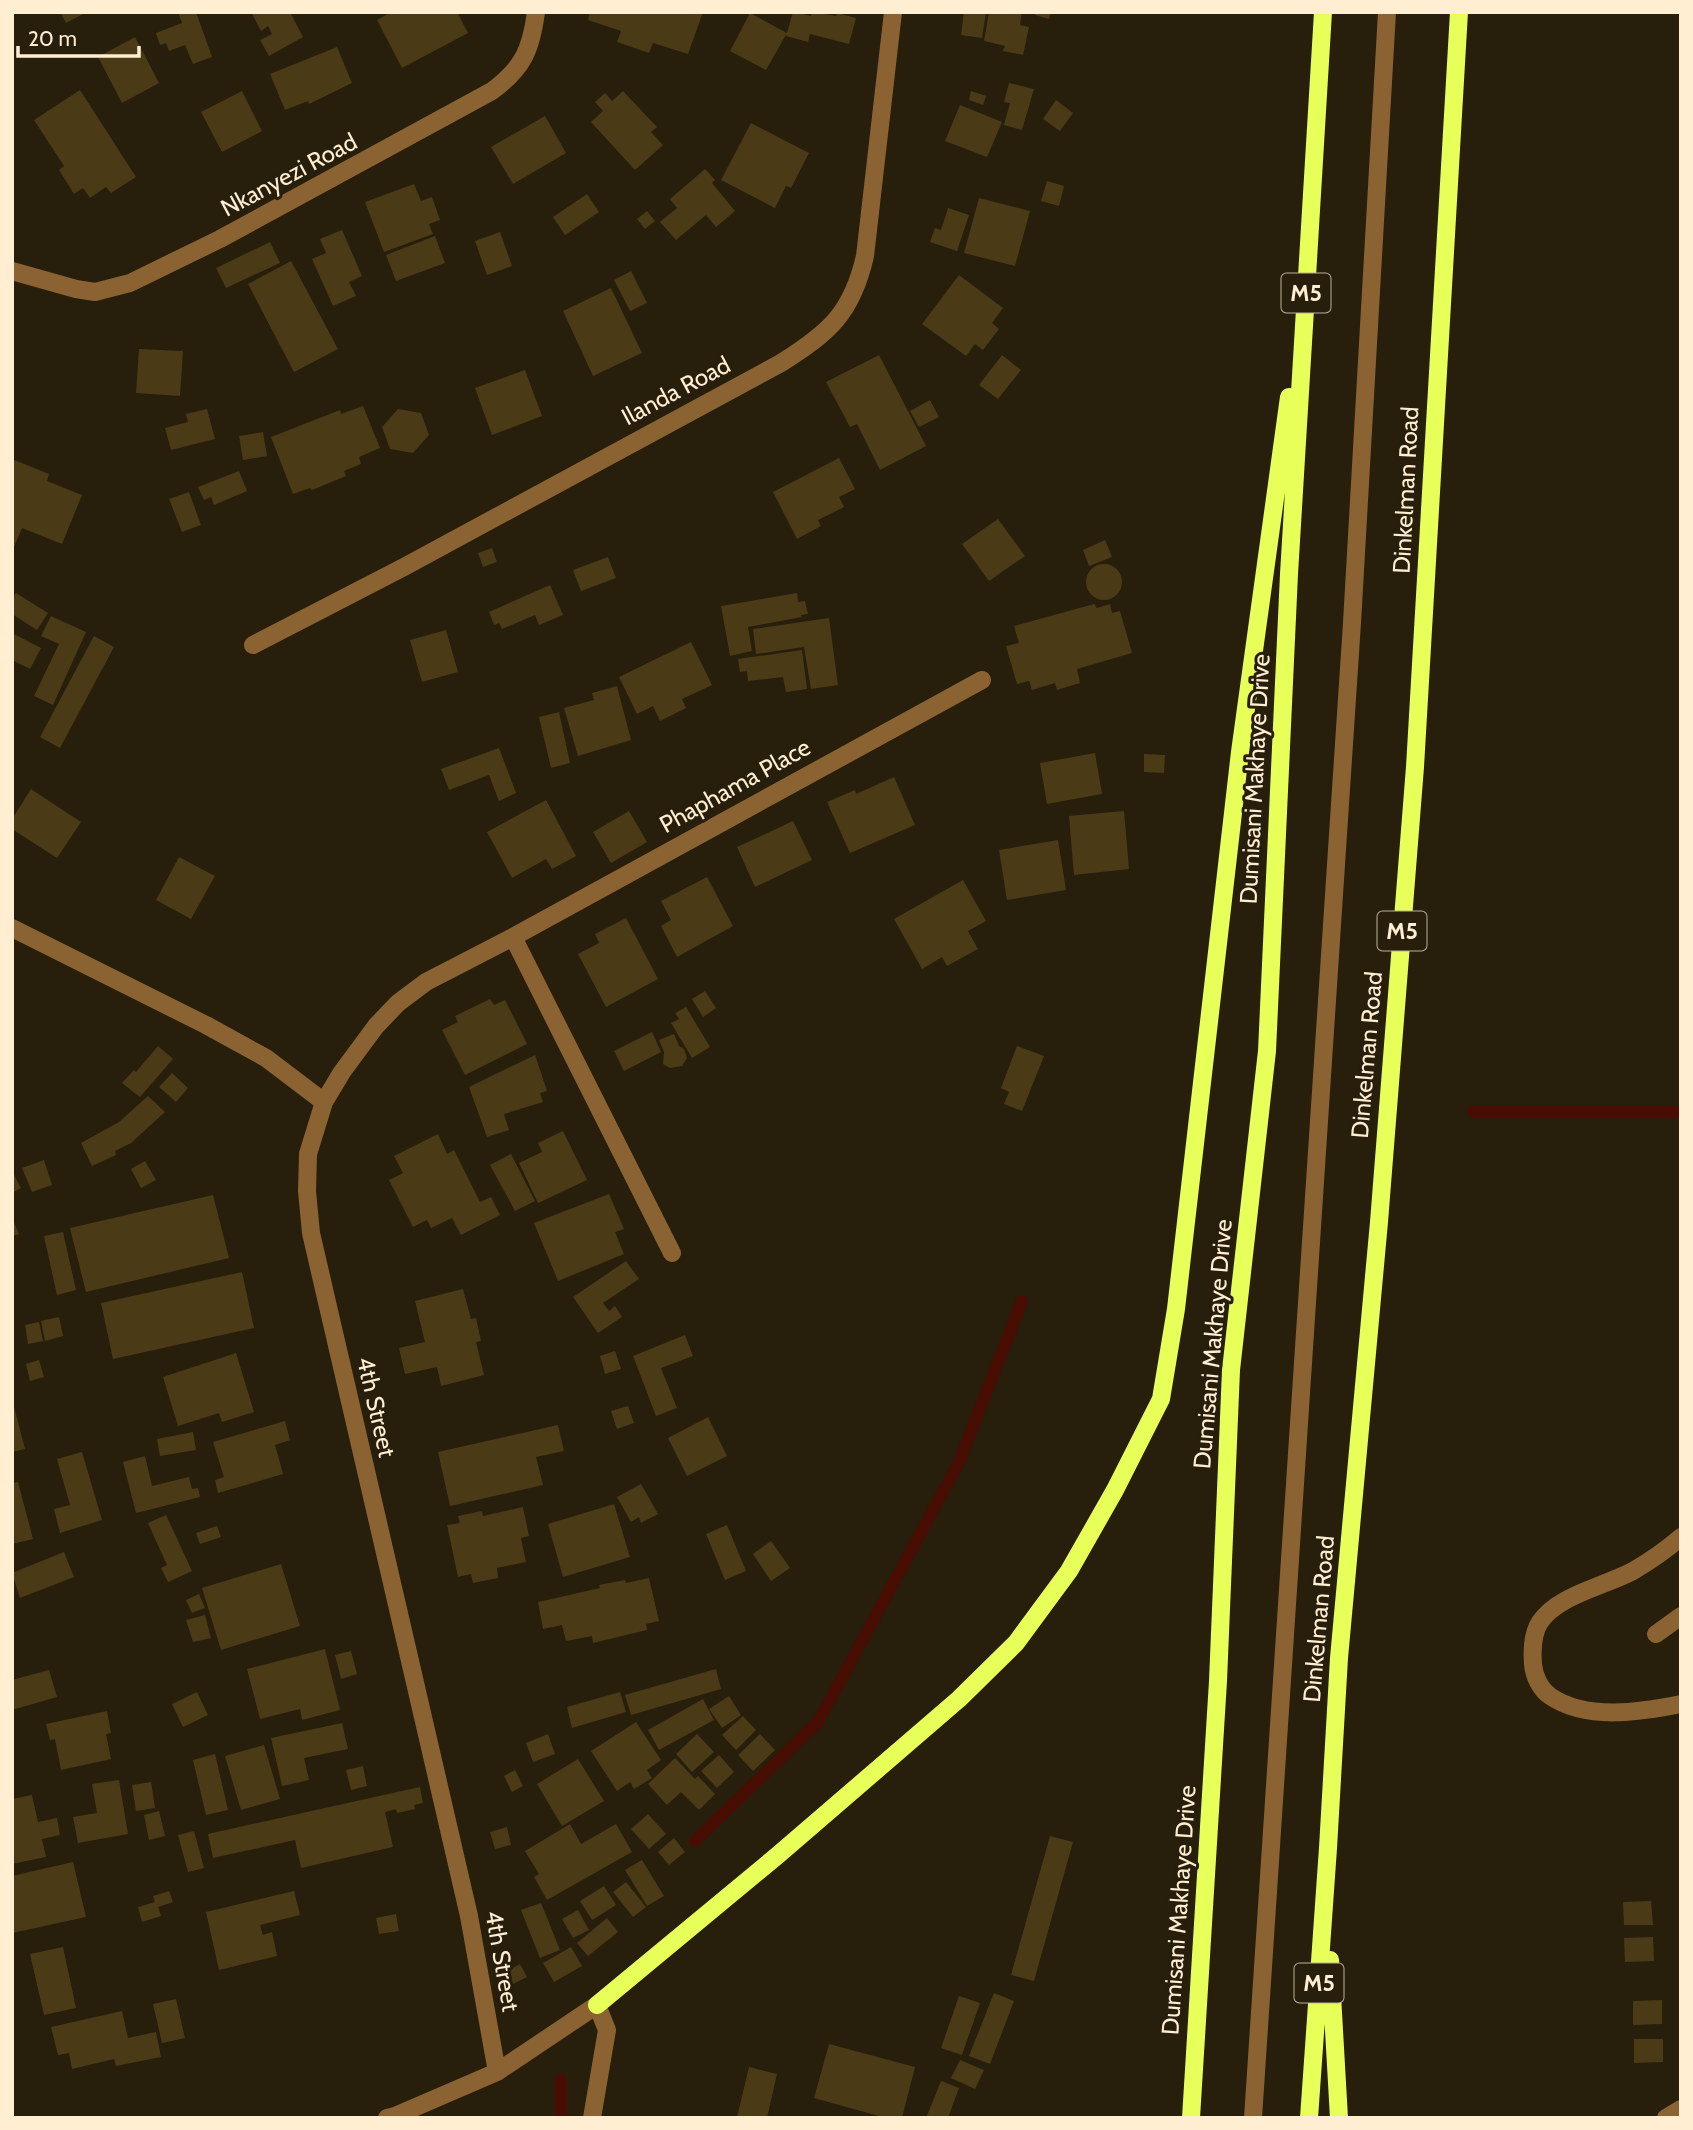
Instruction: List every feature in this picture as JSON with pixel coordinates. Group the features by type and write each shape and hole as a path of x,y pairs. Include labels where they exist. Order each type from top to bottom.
{"main road":[{"name":"M5","path":"1308,261 1323,12"},
{"name":"Dinkelman Road","path":"1328,1848 1339,1658 1379,1222 1415,767 1459,12"},
{"name":"Dumisani Makhaye Drive","path":"1191,2118 1218,1681 1231,1370 1267,1051 1289,574 1308,261"},
{"path":"597,2005 778,1855 959,1699 1016,1643 1069,1571 1115,1490 1161,1398 1177,1296 1240,751 1308,261"},
{"name":"M5","path":"1309,2118 1328,1848"},
{"path":"1328,1848 1331,1985 1339,2118"}],"street":[{"name":"Nkanyezi Road","path":"12,271 95,292 130,284 232,233 492,91 521,64 528,49 536,12"},
{"name":"Ilanda Road","path":"253,645 404,567 782,363 830,328 858,283 864,256 893,12"},
{"path":"1253,2118 1353,596 1387,12"},
{"name":"Phaphama Place","path":"324,1102 376,1026 398,1003 425,982 513,937 982,680"},
{"path":"12,928 267,1058 324,1102"},
{"path":"513,937 672,1253"},
{"name":"4th Street","path":"324,1102 308,1154 307,1191 312,1233 469,1916 496,2072"},
{"path":"1681,1537 1669,1548 1633,1570 1555,1608 1539,1623 1532,1647 1534,1672 1544,1692 1559,1702 1591,1710 1642,1712 1681,1704"},
{"path":"1656,1634 1681,1616"},
{"path":"387,2118 496,2072 597,2005 607,2030 592,2118"},
{"path":"1666,2118 1681,2109"}],"building":[{"path":"60,12 87,12 66,23"},
{"path":"178,12 196,12 212,57 193,64 185,45 169,51 166,43 160,45 156,33 182,23"},
{"path":"251,12 295,12 291,14 303,37 269,56 260,40 272,34 268,26 261,31"},
{"path":"391,12 457,12 468,33 402,68 377,20"},
{"path":"590,12 703,12 688,54 653,43 649,53 617,42 621,31 588,20"},
{"path":"793,12 811,16 812,12 836,16 837,13 856,18 849,44 810,34 808,42 786,36"},
{"path":"964,12 986,12 982,38 961,35"},
{"path":"989,12 1022,12 1020,25 1029,27 1023,55 1003,51 1005,46 984,41"},
{"path":"1036,12 1051,12 1049,19 1035,15"},
{"path":"750,13 787,33 766,70 730,51"},
{"path":"135,37 159,83 122,103 98,57"},
{"path":"337,47 352,83 309,104 308,101 285,110 270,74"},
{"path":"1009,83 1034,89 1022,130 1004,125 1010,103 1004,102"},
{"path":"80,90 136,177 111,193 106,187 90,198 83,188 74,194 59,170 64,166 34,120"},
{"path":"242,91 262,131 222,152 201,112"},
{"path":"623,91 657,127 651,132 663,145 635,170 591,122 603,111 595,102 605,93 612,101"},
{"path":"971,91 986,96 983,105 969,100"},
{"path":"1056,100 1073,113 1060,131 1043,119"},
{"path":"960,105 1002,122 987,157 945,141"},
{"path":"545,116 566,153 513,184 491,147"},
{"path":"751,123 809,153 791,188 786,186 775,208 721,180"},
{"path":"705,169 715,180 712,183 735,211 716,227 706,215 676,240 660,222 677,208 670,199"},
{"path":"1047,181 1064,186 1059,206 1041,201"},
{"path":"414,184 421,201 432,197 440,220 429,224 433,234 384,252 365,202"},
{"path":"587,194 599,212 565,235 553,217"},
{"path":"979,198 1030,211 1015,266 964,253"},
{"path":"948,208 969,215 957,251 930,242 935,228 941,230"},
{"path":"647,211 655,221 645,229 637,219"},
{"path":"342,230 362,276 349,282 356,296 333,306 312,259 326,253 320,239"},
{"path":"500,232 512,266 487,275 475,241"},
{"path":"435,236 445,263 396,281 386,255"},
{"path":"270,242 280,263 226,288 216,268"},
{"path":"291,261 338,349 294,372 248,284"},
{"path":"631,271 647,303 630,311 614,280"},
{"path":"959,275 1003,308 992,323 999,329 983,350 975,344 966,356 922,324"},
{"path":"611,288 642,353 593,376 563,311"},
{"path":"139,349 183,351 180,396 136,393"},
{"path":"879,355 926,446 880,470 857,424 850,427 826,382"},
{"path":"1002,355 1021,370 998,399 979,385"},
{"path":"525,370 542,416 492,435 475,388"},
{"path":"930,400 939,417 919,427 910,411"},
{"path":"363,406 380,448 359,457 361,464 344,471 346,476 312,490 310,488 293,494 271,437 340,410 341,414"},
{"path":"207,409 215,439 171,450 165,428 188,422 186,414"},
{"path":"398,409 421,413 429,435 413,453 390,449 382,427"},
{"path":"263,432 267,456 243,460 239,436"},
{"path":"839,458 855,489 839,497 844,507 818,520 821,526 797,539 773,492"},
{"path":"12,459 49,474 47,481 82,495 62,544 22,528 12,552"},
{"path":"239,471 247,491 214,505 211,497 204,500 198,487"},
{"path":"189,492 201,525 182,532 169,499"},
{"path":"998,519 1025,556 989,581 962,544"},
{"path":"1105,540 1112,557 1089,566 1083,550"},
{"path":"492,548 497,562 483,567 478,553"},
{"path":"608,557 616,578 581,591 573,570"},
{"path":"1104,564 1117,569 1122,582 1117,595 1104,600 1091,595 1086,582 1091,569"},
{"path":"550,585 563,615 539,625 535,615 502,629 499,623 494,625 489,612"},
{"path":"16,593 48,613 37,630 12,614 12,598"},
{"path":"797,593 798,602 805,601 808,614 748,627 752,651 730,656 721,606"},
{"path":"1094,604 1097,608 1110,604 1112,613 1120,611 1132,653 1077,669 1080,683 1057,690 1055,683 1032,690 1029,681 1017,684 1006,646 1019,643 1014,626"},
{"path":"51,616 86,632 53,705 34,696 59,644 41,636"},
{"path":"829,618 838,685 811,689 804,647 756,654 753,629"},
{"path":"446,630 458,672 422,682 410,640"},
{"path":"12,633 41,648 30,669 12,660"},
{"path":"94,636 114,647 60,748 40,737"},
{"path":"691,642 712,685 682,699 686,708 660,721 653,706 637,714 619,677"},
{"path":"802,650 807,689 786,692 783,677 748,681 747,671 740,672 738,659"},
{"path":"617,686 631,740 578,756 564,708 594,700 592,693"},
{"path":"559,712 570,763 551,768 539,717"},
{"path":"499,748 516,793 499,801 489,775 449,790 441,769"},
{"path":"1095,753 1102,794 1047,804 1040,763"},
{"path":"1144,754 1165,755 1164,773 1144,772"},
{"path":"894,777 915,825 850,853 827,802 855,790 856,794"},
{"path":"31,789 81,822 57,858 12,829 12,819"},
{"path":"546,800 576,856 552,869 546,859 512,878 487,832"},
{"path":"629,811 647,842 611,863 593,832"},
{"path":"1124,811 1129,869 1074,875 1069,816"},
{"path":"793,821 812,860 755,887 737,847"},
{"path":"1058,840 1066,890 1007,900 999,850"},
{"path":"179,857 215,876 191,919 156,900"},
{"path":"707,877 733,926 677,957 661,926 671,920 661,901"},
{"path":"963,880 986,921 968,931 978,949 947,966 942,957 922,969 894,919"},
{"path":"626,918 658,979 606,1007 578,954 599,943 595,934"},
{"path":"705,991 716,1008 703,1017 692,999"},
{"path":"490,999 494,1005 505,1000 527,1044 465,1075 442,1030 458,1022 455,1016"},
{"path":"686,1007 710,1047 692,1058 671,1023 679,1019 675,1013"},
{"path":"652,1032 661,1052 624,1071 614,1051"},
{"path":"674,1034 687,1058 682,1066 670,1068 663,1064 664,1052 659,1040"},
{"path":"158,1046 173,1059 140,1097 122,1083 134,1070 136,1072"},
{"path":"1017,1046 1044,1056 1022,1111 1004,1104 1009,1092 1001,1088"},
{"path":"535,1055 547,1091 540,1093 543,1102 504,1114 509,1130 487,1137 469,1087"},
{"path":"172,1073 188,1088 176,1102 159,1087"},
{"path":"148,1096 165,1112 131,1143 115,1151 116,1155 92,1166 81,1143 119,1122"},
{"path":"563,1131 587,1180 538,1203 519,1163 542,1152 538,1143"},
{"path":"438,1134 447,1154 454,1150 480,1202 491,1197 500,1215 461,1235 452,1218 431,1228 427,1220 413,1227 389,1180 403,1173 394,1156"},
{"path":"511,1154 535,1201 515,1211 490,1165"},
{"path":"44,1160 52,1185 32,1192 22,1168"},
{"path":"145,1161 156,1180 141,1188 131,1169"},
{"path":"12,1171 21,1188 12,1193"},
{"path":"609,1194 624,1229 615,1232 624,1254 558,1281 534,1223"},
{"path":"213,1195 229,1258 86,1292 70,1228"},
{"path":"12,1218 19,1234 12,1236"},
{"path":"63,1232 76,1290 57,1295 44,1236"},
{"path":"626,1261 639,1279 603,1303 609,1311 615,1306 622,1317 598,1333 573,1297"},
{"path":"242,1272 254,1328 113,1359 101,1303"},
{"path":"463,1289 471,1319 476,1318 481,1341 476,1342 484,1375 441,1386 437,1367 405,1374 399,1348 425,1342 415,1301"},
{"path":"59,1317 63,1336 45,1341 41,1321"},
{"path":"39,1322 43,1341 28,1344 25,1325"},
{"path":"685,1335 693,1356 661,1368 677,1408 656,1416 633,1356"},
{"path":"615,1351 621,1369 605,1374 600,1356"},
{"path":"236,1353 254,1412 222,1422 219,1413 178,1426 163,1377"},
{"path":"39,1360 44,1377 30,1381 26,1364"},
{"path":"12,1399 25,1449 12,1452"},
{"path":"628,1406 634,1423 617,1429 611,1411"},
{"path":"708,1417 727,1456 687,1476 668,1438"},
{"path":"285,1421 290,1440 275,1445 283,1474 218,1493 215,1480 224,1477 213,1442"},
{"path":"558,1425 564,1451 536,1457 543,1485 450,1506 438,1452"},
{"path":"193,1432 196,1450 160,1456 157,1439"},
{"path":"82,1452 102,1520 60,1533 54,1509 70,1505 57,1459"},
{"path":"145,1456 152,1486 189,1477 192,1489 198,1488 200,1497 136,1513 123,1462"},
{"path":"18,1482 33,1539 12,1544 12,1483"},
{"path":"641,1484 658,1514 641,1523 639,1517 631,1522 617,1497"},
{"path":"614,1504 630,1557 563,1577 548,1524"},
{"path":"523,1507 529,1536 521,1538 526,1562 497,1568 498,1578 473,1583 471,1574 458,1577 447,1525 460,1523 458,1516 482,1511 483,1516"},
{"path":"166,1515 192,1571 168,1582 161,1568 167,1565 148,1523"},
{"path":"727,1525 746,1571 725,1580 706,1534"},
{"path":"217,1526 221,1537 200,1544 196,1533"},
{"path":"771,1541 790,1568 771,1581 753,1554"},
{"path":"64,1552 74,1577 20,1598 12,1573"},
{"path":"281,1564 300,1626 221,1650 202,1588"},
{"path":"649,1578 659,1621 646,1624 647,1630 593,1643 592,1636 566,1641 562,1625 543,1629 538,1602 600,1588 599,1585"},
{"path":"199,1594 205,1608 192,1613 186,1600"},
{"path":"205,1615 211,1638 193,1642 186,1620"},
{"path":"325,1649 340,1710 302,1720 300,1709 260,1719 247,1669"},
{"path":"351,1651 357,1674 341,1679 335,1655"},
{"path":"716,1669 721,1689 631,1715 625,1695"},
{"path":"49,1670 57,1697 12,1710 12,1680"},
{"path":"197,1692 208,1715 183,1727 172,1704"},
{"path":"620,1692 626,1712 572,1728 567,1707"},
{"path":"729,1696 741,1715 722,1728 709,1709"},
{"path":"703,1699 714,1720 659,1750 648,1730"},
{"path":"107,1711 111,1733 106,1734 111,1759 61,1770 55,1739 50,1740 46,1724"},
{"path":"743,1716 756,1730 736,1750 722,1735"},
{"path":"636,1722 661,1760 647,1770 652,1778 634,1789 630,1782 617,1791 591,1751"},
{"path":"342,1723 348,1749 304,1758 309,1780 282,1786 271,1738"},
{"path":"548,1734 555,1754 533,1762 526,1743"},
{"path":"697,1734 714,1752 692,1772 676,1754"},
{"path":"760,1734 775,1750 753,1771 738,1755"},
{"path":"264,1745 280,1799 241,1810 225,1756"},
{"path":"215,1754 228,1810 206,1815 193,1760"},
{"path":"719,1755 734,1772 717,1788 701,1771"},
{"path":"675,1758 695,1779 698,1776 715,1794 699,1810 681,1792 667,1805 648,1784"},
{"path":"578,1759 604,1801 562,1826 537,1784"},
{"path":"363,1766 367,1786 351,1790 346,1770"},
{"path":"515,1770 523,1786 512,1792 504,1776"},
{"path":"119,1780 128,1834 78,1843 73,1817 97,1813 92,1784"},
{"path":"151,1782 155,1808 136,1811 132,1785"},
{"path":"420,1787 423,1803 414,1805 415,1809 397,1813 396,1809 385,1812 393,1847 301,1868 295,1840 213,1858 208,1834"},
{"path":"32,1795 38,1822 57,1818 60,1835 42,1839 46,1857 12,1864 12,1799"},
{"path":"159,1811 165,1836 149,1840 144,1815"},
{"path":"648,1814 666,1834 649,1849 631,1829"},
{"path":"570,1824 581,1844 616,1824 632,1852 547,1900 534,1877 539,1874 525,1851"},
{"path":"507,1827 511,1845 495,1849 490,1832"},
{"path":"194,1831 204,1868 188,1872 178,1835"},
{"path":"1050,1836 1073,1842 1034,1981 1011,1975"},
{"path":"674,1838 685,1852 669,1865 658,1852"},
{"path":"642,1860 664,1896 647,1906 625,1870"},
{"path":"73,1862 86,1917 12,1933 12,1876"},
{"path":"626,1882 646,1907 633,1917 613,1892"},
{"path":"604,1886 616,1905 592,1920 580,1901"},
{"path":"169,1891 173,1902 158,1907 161,1916 142,1922 138,1907 155,1902 153,1896"},
{"path":"294,1891 300,1915 260,1925 263,1935 272,1932 277,1956 219,1970 206,1912"},
{"path":"1651,1901 1653,1925 1624,1925 1623,1902"},
{"path":"541,1903 560,1950 540,1958 521,1910"},
{"path":"578,1910 589,1930 573,1938 562,1919"},
{"path":"396,1914 399,1931 379,1934 376,1918"},
{"path":"607,1918 618,1932 588,1956 577,1943"},
{"path":"1653,1937 1654,1961 1625,1962 1624,1938"},
{"path":"63,1947 76,2008 44,2015 30,1954"},
{"path":"571,1947 582,1966 554,1982 543,1963"},
{"path":"520,1964 527,1977 513,1984 507,1971"},
{"path":"994,1993 1014,2001 990,2064 969,2056"},
{"path":"959,1996 980,2003 962,2055 941,2048"},
{"path":"176,1999 185,2038 162,2043 153,2004"},
{"path":"1662,2000 1662,2024 1633,2025 1633,2001"},
{"path":"122,2011 128,2038 156,2032 161,2057 116,2066 114,2059 72,2069 69,2053 58,2055 51,2027"},
{"path":"1634,2039 1663,2039 1663,2062 1634,2063"},
{"path":"829,2044 915,2067 902,2118 886,2118 814,2098"},
{"path":"960,2060 984,2070 975,2089 951,2078"},
{"path":"749,2067 777,2074 767,2118 737,2117"},
{"path":"941,2081 959,2088 948,2118 926,2118"}],"waterway":[{"path":"1473,1111 1681,1111"},
{"path":"695,1841 818,1722 959,1462 1022,1301"},
{"path":"561,2080 561,2118"}]}
